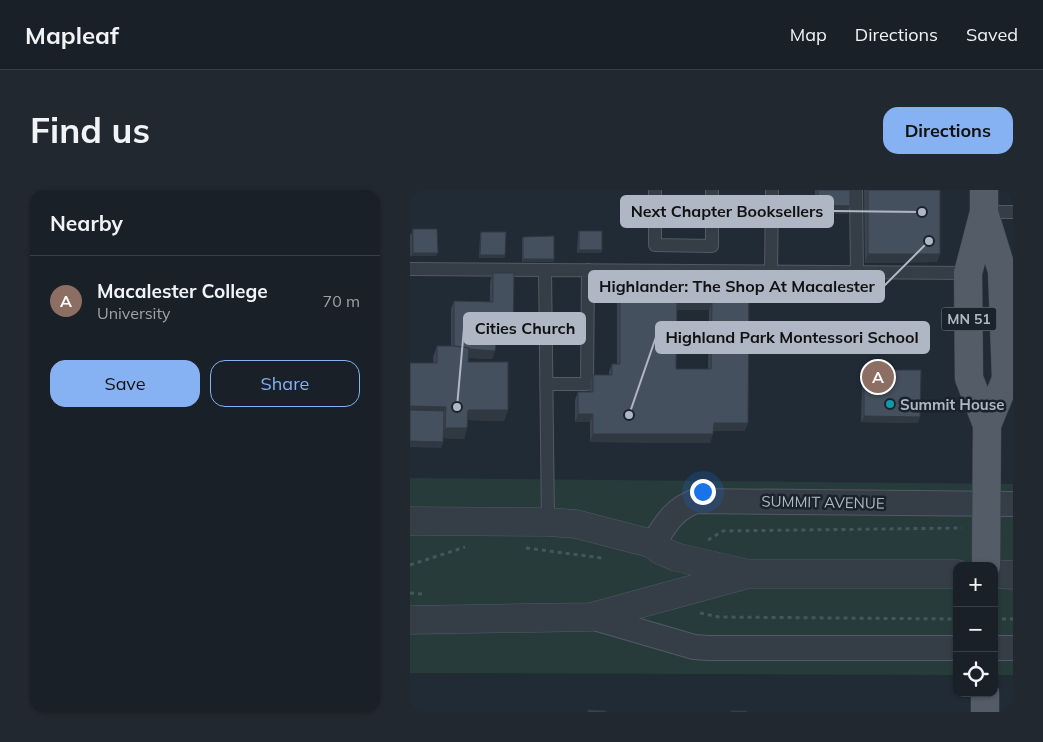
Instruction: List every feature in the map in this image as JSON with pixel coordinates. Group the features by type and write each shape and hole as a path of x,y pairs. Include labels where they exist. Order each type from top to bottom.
{"main road":[{"name":"MN 51","path":"984,201 968,272 969,378 987,425 1000,504 987,562"},
{"name":"MN 51","path":"984,201 1002,272 1006,379 987,425"},
{"path":"984,697 984,712"}],"street":[{"name":"SUMMIT AVENUE","path":"653,544 674,512 683,505 696,501 1000,504"},
{"path":"410,521 576,524 653,544 676,557 749,574 953,574"},
{"path":"410,620 591,617 749,574"},
{"path":"998,574 1013,575"},
{"path":"591,617 694,647 953,648"},
{"path":"998,648 1013,648"}],"lane":[{"path":"655,190 655,246 712,246 712,190"},
{"path":"771,271 772,190"},
{"path":"856,190 856,272"},
{"path":"984,201 1013,212"},
{"path":"410,269 968,272"},
{"path":"545,270 548,522"},
{"path":"546,384 586,384 588,270"}],"path":[{"path":"998,619 1013,620"}],"green space":[{"path":"410,478 1013,484 1013,675 998,675 998,562 953,562 953,675 410,673"}],"building":[{"path":"818,190 850,190 850,206 818,205"},
{"path":"868,190 940,190 940,254 868,254"},
{"path":"413,229 437,229 438,253 413,253"},
{"path":"579,231 602,231 602,250 579,250"},
{"path":"481,232 506,232 505,255 480,255"},
{"path":"410,234 412,234 412,256 410,256"},
{"path":"554,236 554,259 523,259 523,237"},
{"path":"493,273 514,273 513,335 497,335 495,351 454,346 454,301 493,302"},
{"path":"706,278 749,278 748,423 714,423 713,434 593,434 593,414 578,414 578,392 593,392 593,375 612,375 612,364 620,364 620,288 706,289","holes":["677,302 712,302 711,369 676,369"]},
{"path":"437,346 469,348 468,362 508,362 508,410 468,410 467,428 445,428 446,407 410,406 410,363 437,363"},
{"name":"Summit House","path":"890,370 921,370 920,417 864,416 864,380 890,381"},
{"path":"410,410 444,411 443,442 410,441"},
{"path":"588,710 606,711 606,712 588,712"},
{"path":"747,711 747,712 731,712"}],"place":[{"name":"Next Chapter Booksellers","path":"922,212"},
{"name":"Highlander: The Shop At Macalester","path":"929,241"},
{"name":"Macalester College","path":"878,377"},
{"name":"Summit House","path":"890,404"},
{"name":"Cities Church","path":"457,407"},
{"name":"Highland Park Montessori School","path":"629,415"}]}
